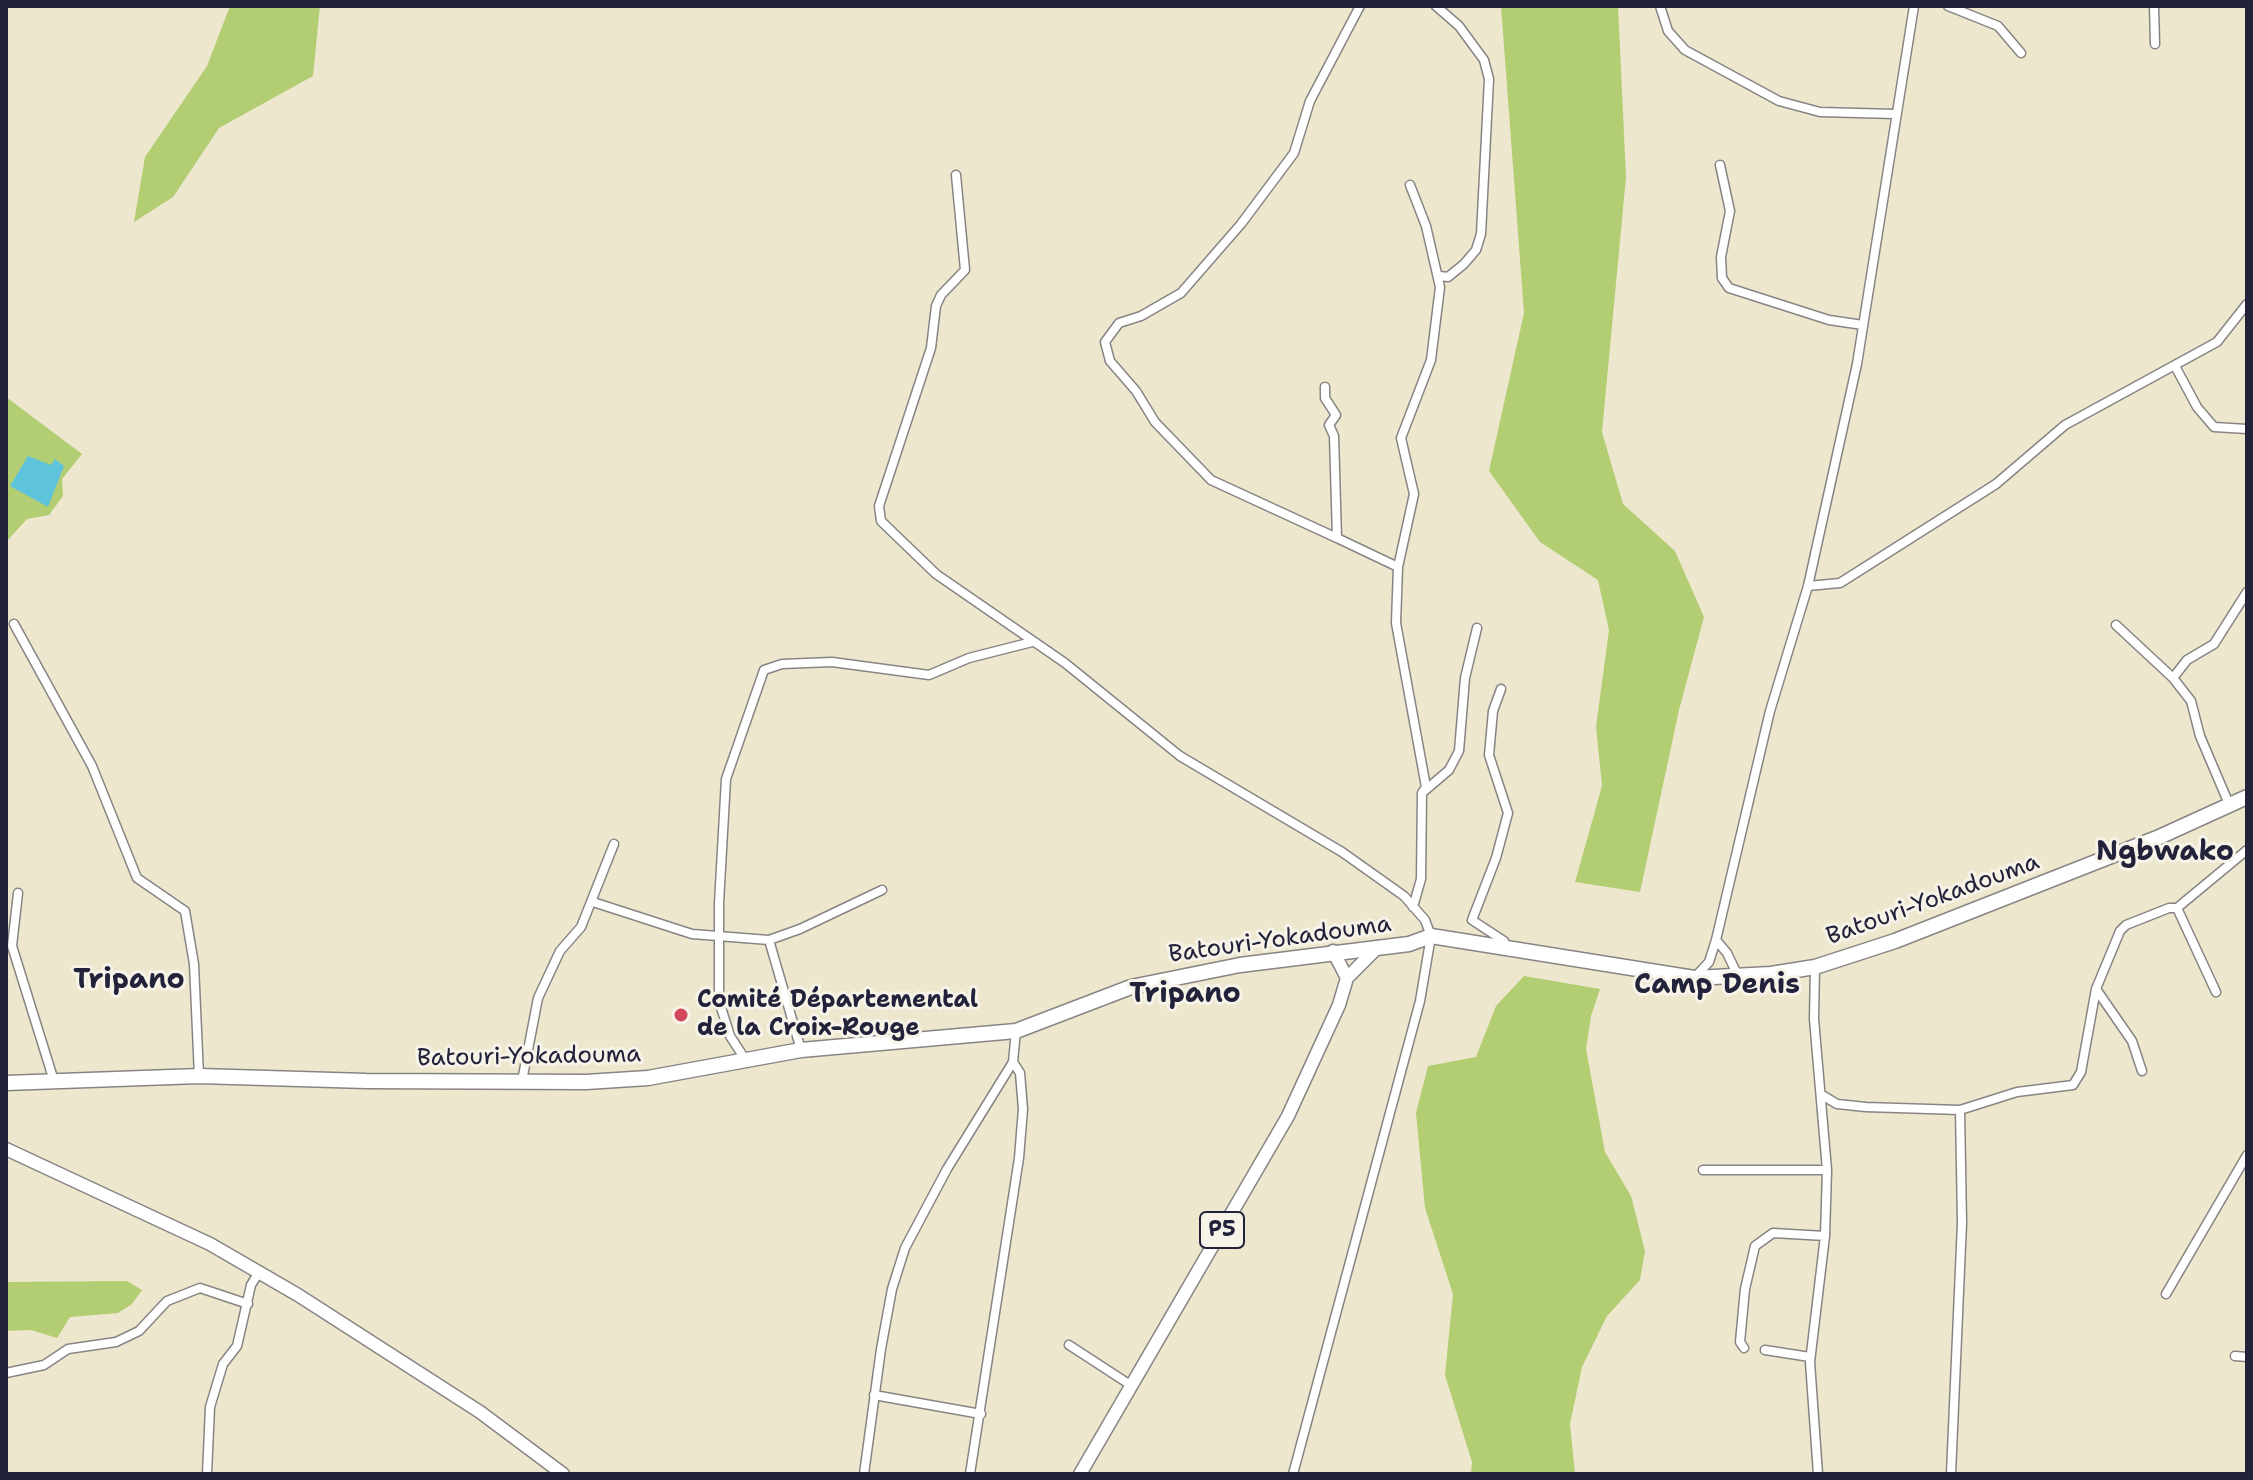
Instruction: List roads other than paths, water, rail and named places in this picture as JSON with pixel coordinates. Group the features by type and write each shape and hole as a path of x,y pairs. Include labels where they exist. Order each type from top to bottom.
{"highway":[{"name":"Batouri-Yokadouma","path":"6,1083 199,1076 287,1081 648,1078 801,1050 1016,1031 1131,987 1333,951 1409,944 1431,936 1694,978 1815,967 2009,897 2157,838 2247,797"}],"street":[{"path":"1360,6 1310,101 1294,153 1181,293 1115,326 1105,347 1110,361 1136,391 1155,422 1211,480 1259,505 1398,567"},
{"path":"1436,6 1459,26 1484,60 1489,79 1481,234 1476,250 1464,264 1448,277 1440,276"},
{"path":"1660,6 1676,43 1703,61 1779,101 1820,112 1895,114"},
{"path":"1694,978 1709,962 1716,940 1770,711 1808,586 1863,325 1914,6"},
{"path":"1948,6 1998,26 2021,53"},
{"path":"2154,6 2155,44"},
{"path":"1720,165 1730,211 1721,257 1722,278 1729,288 1829,320 1863,325"},
{"path":"956,175 965,270 939,299 931,348 879,513 888,529 936,574 1099,689 1180,756 1342,852 1404,896 1425,920 1431,936 1420,1001 1293,1474"},
{"path":"1410,185 1440,276 1431,360 1401,438 1414,494 1398,567 1396,623 1424,779 1421,879 1413,907"},
{"path":"1808,586 1833,586 1849,578 1996,484 2065,425 2217,342 2247,304"},
{"path":"2175,366 2197,407 2214,427 2247,429"},
{"path":"1325,387 1325,398 1336,415 1329,425 1334,436 1337,538"},
{"path":"2173,678 2187,660 2214,644 2247,592"},
{"path":"14,624 92,766 137,878 185,911 194,964 199,1076"},
{"path":"2116,625 2173,678 2191,701 2200,736 2229,804"},
{"path":"1422,793 1449,770 1459,751 1465,678 1477,628"},
{"path":"745,1059 723,1019 718,938 726,779 764,670 782,664 832,662 929,675 969,658 1032,642"},
{"path":"1501,689 1493,711 1489,755 1508,813 1496,858 1472,920 1504,941 1507,950"},
{"path":"522,1081 538,998 560,951 581,927 614,844"},
{"path":"1822,1111 1837,1104 1960,1110 2017,1092 2073,1085 2081,1072 2096,989 2126,925 2169,908 2177,908 2247,850"},
{"path":"593,902 674,930 718,938 769,940 800,929 882,890"},
{"path":"18,893 12,946 54,1081"},
{"path":"2177,908 2216,992"},
{"path":"769,940 801,1050"},
{"path":"1716,940 1738,976"},
{"name":"P5","path":"1080,1474 1294,1105 1339,1005 1347,978 1378,947"},
{"path":"1333,951 1347,978"},
{"path":"1815,967 1814,1019 1827,1170 1825,1236 1810,1357 1818,1474"},
{"path":"2096,989 2132,1041 2142,1071"},
{"path":"864,1474 892,1289 905,1248 954,1157 1013,1062 1016,1031"},
{"path":"970,1474 1019,1158 1022,1095 1020,1073 1013,1062"},
{"path":"1822,1095 1837,1104"},
{"path":"1951,1474 1962,1223 1960,1110"},
{"path":"6,1149 184,1231 259,1272 500,1426 563,1474"},
{"path":"2166,1294 2247,1155"},
{"path":"1703,1170 1827,1170"},
{"path":"1744,1348 1740,1342 1745,1289 1755,1246 1773,1233 1825,1236"},
{"path":"207,1474 210,1407 223,1364 237,1346 251,1285 259,1272"},
{"path":"6,1373 44,1365 68,1349 116,1342 139,1331 167,1301 200,1288 248,1304"},
{"path":"1069,1345 1132,1386"},
{"path":"1765,1350 1810,1357"},
{"path":"2235,1356 2247,1357"},
{"path":"874,1395 981,1414"}],"water":[{"path":"28,456 51,465 55,459 64,466 48,507 10,486"}],"place":[{"name":"Comité Départemental de la Croix-Rouge","path":"681,1015"}],"district":[{"name":"Ngbwako","path":"2165,853"},
{"name":"Tripano","path":"129,981"},
{"name":"Camp Denis","path":"1717,986"},
{"name":"Tripano","path":"1185,995"}]}
